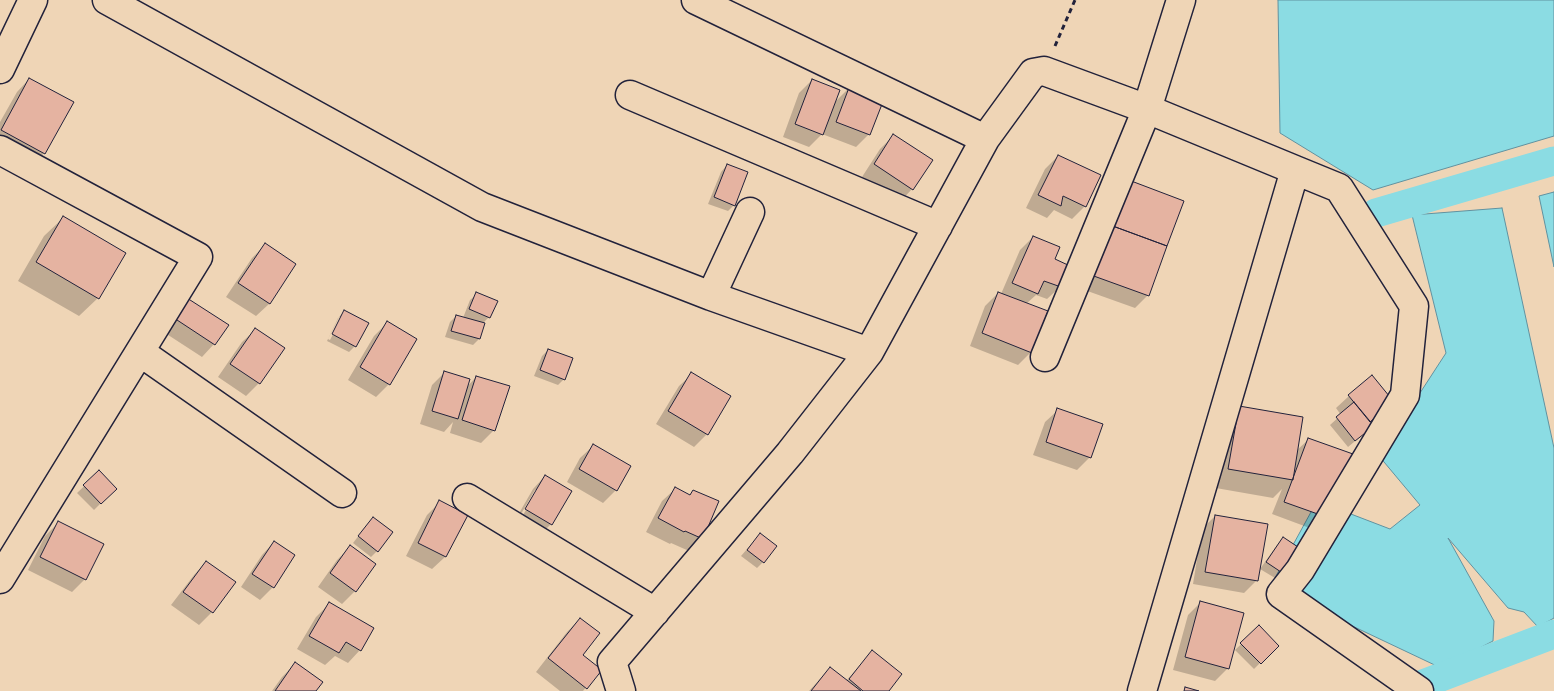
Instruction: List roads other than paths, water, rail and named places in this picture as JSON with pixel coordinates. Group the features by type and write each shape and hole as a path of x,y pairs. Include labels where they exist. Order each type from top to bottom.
{"street":[{"path":"0,69 33,0"},
{"path":"107,0 482,207 711,296 869,352"},
{"path":"696,0 985,139"},
{"path":"1045,357 1147,109 1181,0"},
{"path":"621,691 612,662 790,453 869,352 985,139 1033,73 1044,72 1147,109 1339,188 1414,306 1405,395 1300,570 1281,594 1419,691"},
{"path":"630,95 938,226"},
{"path":"0,150 198,257 0,579"},
{"path":"1142,691 1295,170"},
{"path":"711,296 750,212"},
{"path":"140,352 342,493"},
{"path":"467,498 655,612"}],"water":[{"path":"1278,0 1554,0 1554,136 1373,190 1280,133"},
{"path":"1554,192 1554,267 1539,196"},
{"path":"1502,208 1554,448 1554,618 1538,627 1524,612 1508,608 1448,538 1494,621 1493,641 1441,668 1270,587 1317,501 1390,529 1420,505 1379,456 1446,353 1412,215"}],"waterway":[{"path":"1376,213 1554,161"},
{"path":"1407,690 1554,634"}]}
